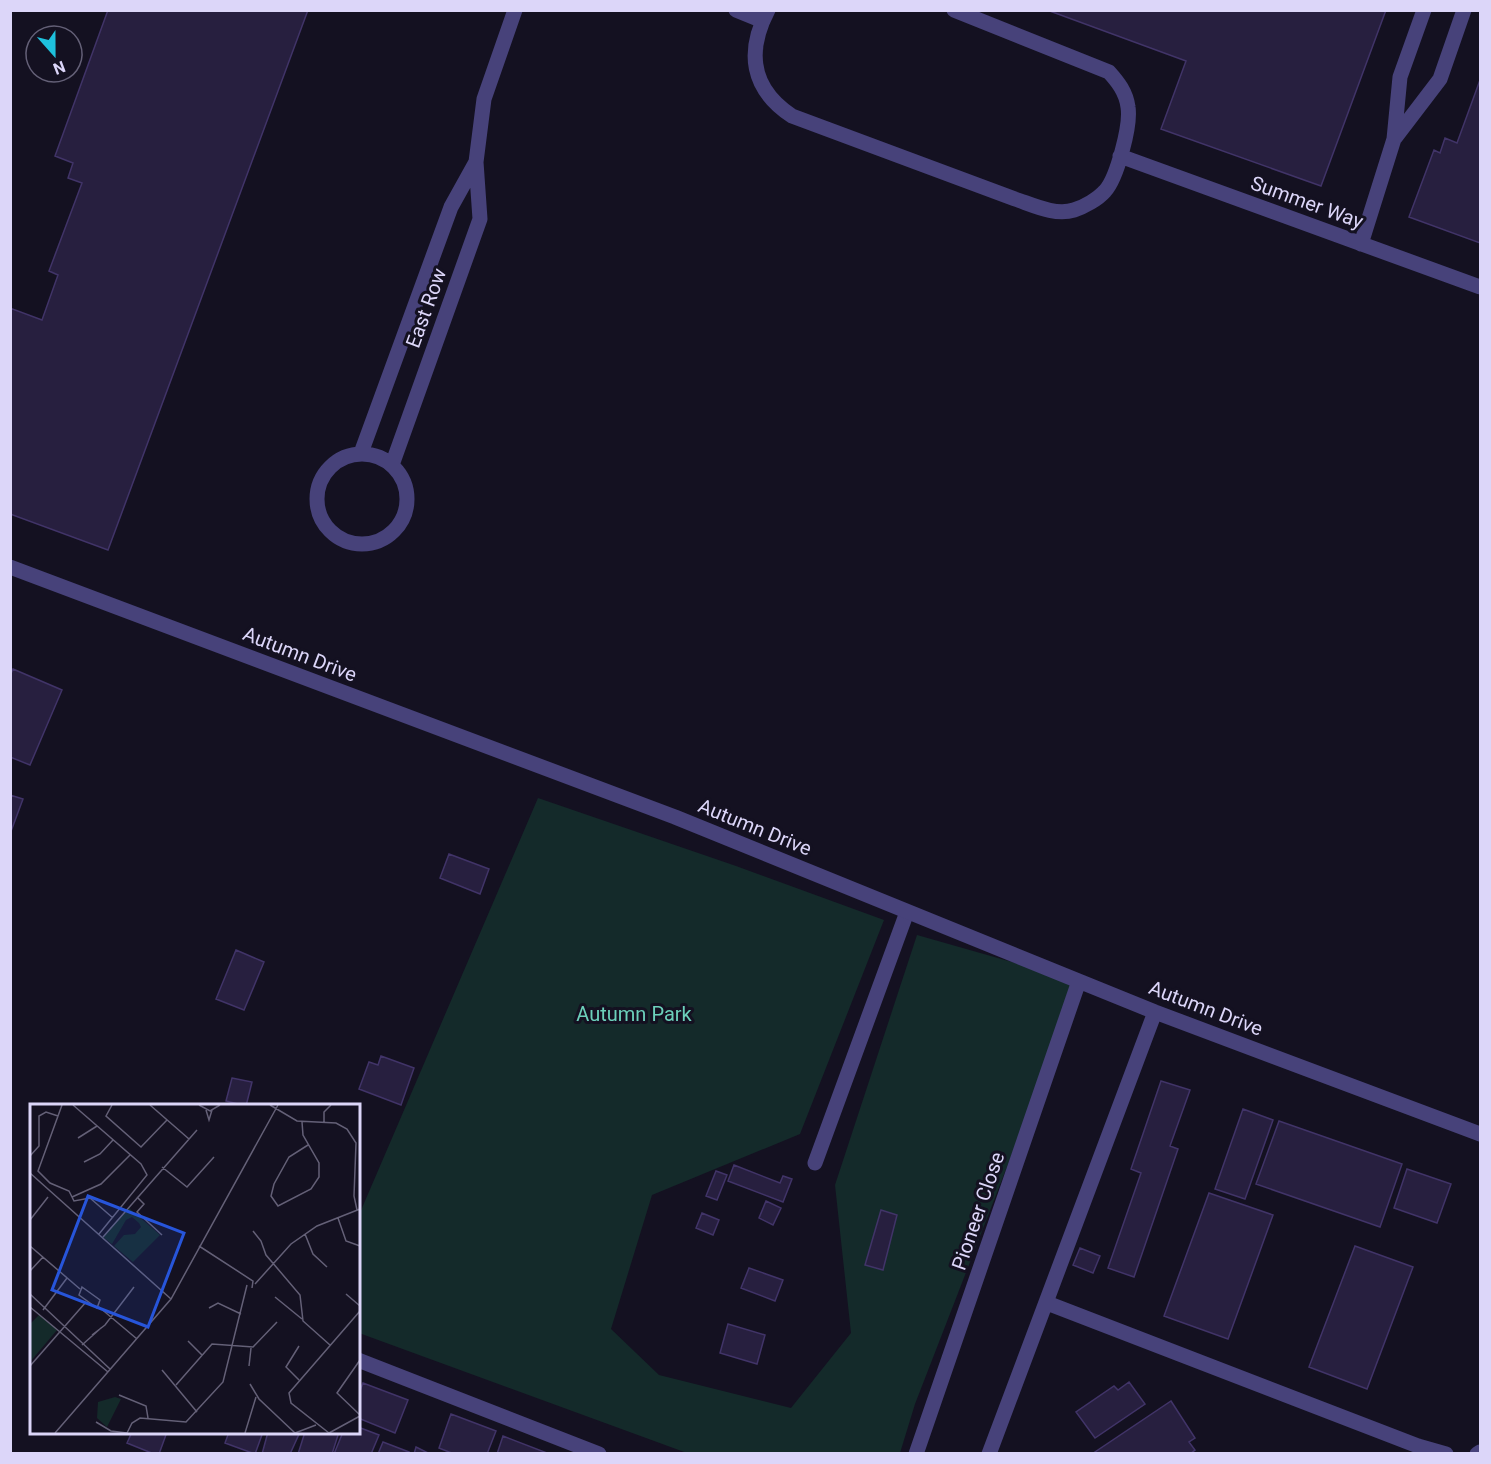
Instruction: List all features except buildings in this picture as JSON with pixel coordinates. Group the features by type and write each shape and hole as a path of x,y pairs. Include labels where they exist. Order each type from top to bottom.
{"street":[{"name":"East Row","path":"392,465 480,219 476,162 484,99 515,10"},
{"path":"736,10 765,16 755,47 755,63 766,95 776,106 792,116 1015,200 1051,211 1073,210 1093,201 1107,190 1128,127 1128,106 1122,86 1108,72 963,12"},
{"path":"1361,244 1394,139 1400,77 1424,10"},
{"path":"1394,139 1440,79 1464,10"},
{"name":"Summer Way","path":"1120,156 1480,287"},
{"name":"East Row","path":"361,453 451,207 476,162"},
{"path":"361,453 376,455 392,465 400,474 406,487 407,503 404,517 395,530 382,539 368,544 353,544 339,539 327,529 319,516 316,502 317,488 323,474 333,462 361,453"},
{"name":"Autumn Drive","path":"10,567 675,817 1155,1012 1480,1134"},
{"path":"815,1163 907,912"},
{"name":"Pioneer Close","path":"916,1454 1079,981"},
{"path":"989,1454 1155,1012"},
{"path":"1047,1303 1418,1446 1446,1454"},
{"path":"360,1361 599,1454"}],"green space":[{"name":"Autumn Park","path":"538,798 884,920 800,1134 652,1195 611,1329 659,1375 791,1408 851,1333 835,1185 917,935 1079,981 915,1404 900,1453 687,1453 360,1333 360,1213"}]}
